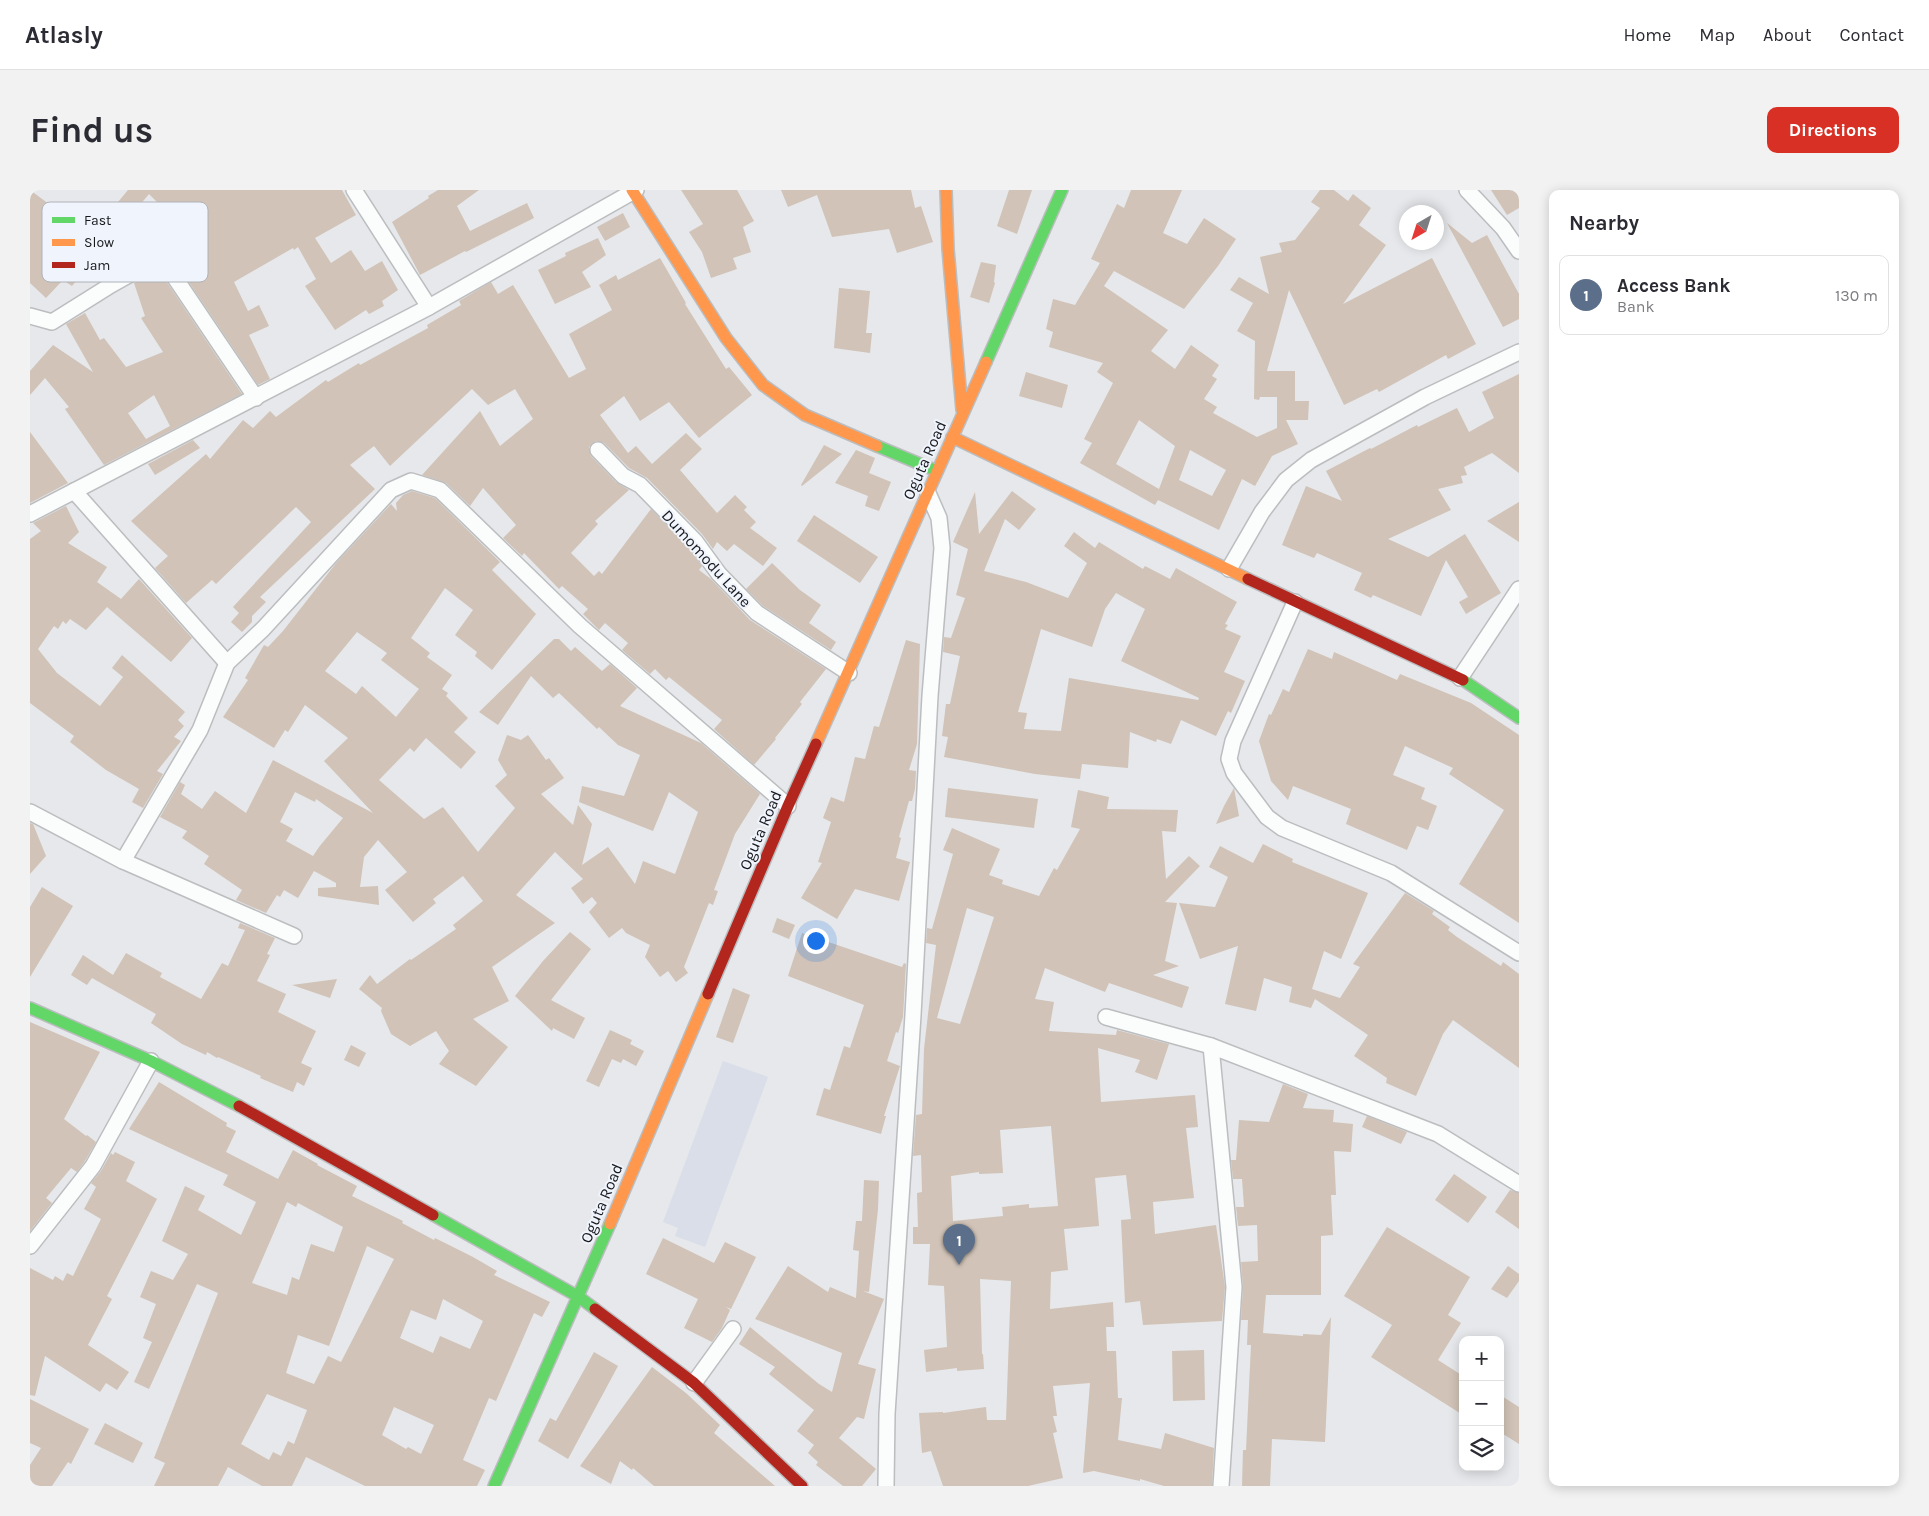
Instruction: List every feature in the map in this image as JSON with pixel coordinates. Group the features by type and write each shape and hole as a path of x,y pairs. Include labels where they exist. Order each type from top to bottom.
{"street":[{"path":"354,190 429,307"},
{"path":"30,514 429,307 633,190 726,338 763,385 805,415 937,471"},
{"path":"946,190 948,249 963,413"},
{"name":"Oguta Road","path":"494,1486 579,1297 788,806 849,673 1062,190"},
{"path":"1466,190 1503,228 1519,251"},
{"path":"30,316 52,322 116,282"},
{"path":"179,282 256,398"},
{"path":"1229,569 1262,512 1286,480 1311,460 1425,397 1519,352"},
{"path":"952,437 1295,602 1460,678 1519,718"},
{"name":"Dumomodu Lane","path":"598,450 623,476 640,485 695,541 719,574 757,613 849,673"},
{"path":"123,861 200,730 227,663 263,629 390,490 411,482 440,490 580,626 788,806"},
{"path":"74,491 227,663"},
{"path":"886,1486 887,1414 913,1015 930,696 942,548 939,518 928,493"},
{"path":"1460,678 1519,589"},
{"path":"1295,602 1233,741 1229,759 1234,772 1267,817 1282,828 1391,873 1519,954"},
{"path":"30,812 123,861 294,936"},
{"path":"30,1008 150,1062 256,1115 579,1297 694,1384 802,1486"},
{"path":"1106,1017 1211,1046 1438,1134 1519,1184"},
{"path":"1211,1046 1234,1288 1221,1486"},
{"path":"30,1246 93,1166 150,1062"},
{"path":"694,1384 733,1329"}],"shaded area":[{"path":"723,1061 768,1077 705,1247 675,1236 678,1228 663,1222"}],"building":[{"path":"30,190 46,202 42,202 42,282 61,282 46,298 30,283"},
{"path":"128,190 342,190 356,215 315,238 331,263 351,250 365,271 382,261 398,290 382,301 384,306 369,314 366,310 335,330 305,286 316,279 298,247 294,250 293,248 234,282 248,311 259,305 269,326 249,335 270,379 258,385 189,282 208,282 208,202 157,202 149,194 142,202 118,202"},
{"path":"438,190 479,190 457,206 470,231 527,203 534,218 420,275 392,222"},
{"path":"681,190 737,190 754,221 743,227 751,252 733,258 737,269 711,278 702,252 689,232 703,224"},
{"path":"781,190 911,190 915,208 921,206 933,242 897,253 889,229 832,237 817,195 788,207"},
{"path":"1009,190 1032,190 1017,234 997,226"},
{"path":"1131,190 1182,190 1163,233 1187,244 1204,218 1236,239 1218,266 1184,309 1114,271 1104,286 1168,330 1151,351 1175,369 1191,345 1219,365 1212,376 1217,379 1204,399 1217,407 1213,413 1257,437 1277,428 1277,397 1254,399 1255,341 1237,331 1253,303 1230,290 1239,277 1269,294 1260,257 1282,252 1279,243 1295,240 1320,208 1311,202 1320,190 1334,190 1348,201 1353,194 1371,208 1359,225 1386,245 1343,304 1432,258 1476,344 1448,359 1446,355 1379,392 1377,389 1344,405 1289,290 1267,371 1295,371 1295,401 1309,401 1308,420 1286,420 1298,444 1272,456 1255,486 1242,479 1219,530 1158,500 1155,505 1080,463 1092,443 1084,439 1113,383 1097,372 1103,363 1049,347 1053,332 1046,329 1053,299 1075,305 1100,263 1091,259 1117,204 1124,208","holes":["1139,420 1175,446 1159,489 1116,464","1190,450 1226,470 1212,496 1179,480"]},
{"path":"1491,190 1519,190 1519,208 1507,215"},
{"path":"623,213 630,227 605,241 597,227"},
{"path":"1447,223 1472,243 1487,235 1519,294 1519,319 1503,327"},
{"path":"598,238 606,255 582,272 591,287 555,304 538,270 566,256 565,253"},
{"path":"660,258 685,304 726,369 729,367 752,395 699,438 669,402 640,421 624,396 600,415 628,453 636,446 652,464 686,433 702,449 680,470 717,513 735,495 747,507 744,510 756,522 750,528 777,548 763,566 734,544 727,551 717,542 713,549 702,534 647,478 629,468 604,443 596,441 589,447 591,456 616,482 629,490 595,521 598,524 571,553 594,576 599,571 602,574 651,509 688,547 702,566 699,570 711,579 750,620 826,669 800,702 802,704 776,739 754,765 714,729 722,720 669,677 666,680 655,669 650,674 622,650 628,643 605,623 599,630 583,614 588,609 562,586 559,589 524,553 522,556 503,538 516,525 483,488 470,506 446,483 422,475 480,411 500,446 533,419 515,389 488,405 472,389 390,466 374,446 350,465 375,489 260,597 266,602 252,616 252,622 242,632 231,622 239,613 233,607 311,522 296,507 216,584 212,580 186,603 155,568 168,556 131,521 206,454 210,459 243,420 253,428 270,411 276,417 326,380 328,382 359,363 360,365 428,328 427,325 461,305 459,301 491,282 498,294 513,285 569,378 586,369 569,334 612,310 599,285 616,275 618,280"},
{"path":"981,262 996,265 995,283 989,303 970,297"},
{"path":"66,282 75,282 72,286"},
{"path":"167,282 242,394 104,465 65,409 69,407 45,378 30,395 30,371 53,345 93,372 66,324 85,313 100,340 104,338 126,367 163,352 141,318 145,316 134,283","holes":["154,395 170,426 146,439 128,413"]},
{"path":"839,288 870,291 866,333 872,333 870,353 834,348"},
{"path":"1026,372 1068,385 1062,408 1019,396"},
{"path":"1519,374 1519,473 1492,453 1464,467 1467,475 1461,476 1463,483 1438,489 1451,510 1388,539 1428,557 1465,534 1501,593 1466,614 1459,602 1468,597 1446,560 1421,616 1373,595 1371,598 1354,590 1362,573 1317,553 1314,558 1282,545 1306,486 1342,501 1326,471 1417,425 1418,427 1457,408 1469,432 1494,418 1482,392"},
{"path":"30,432 68,483 30,503"},
{"path":"193,440 200,448 155,475 148,464"},
{"path":"824,445 842,454 802,486 801,485"},
{"path":"856,450 875,458 869,473 891,482 879,511 865,506 868,496 835,483"},
{"path":"412,491 435,498 500,562 492,570 536,614 492,670 475,656 477,652 455,635 473,610 445,588 411,638 430,653 427,657 452,675 442,689 448,693 446,696 468,718 454,732 476,752 461,769 426,738 414,752 410,748 379,780 424,819 443,807 478,852 515,808 495,786 507,775 498,760 507,735 521,740 528,735 546,760 549,758 564,778 541,794 573,825 578,805 592,824 582,865 608,847 635,884 643,861 675,874 698,812 669,792 653,831 579,802 582,786 624,796 640,755 618,745 599,727 597,729 559,693 553,698 531,676 498,725 479,712 554,639 559,639 571,651 575,647 602,671 610,664 637,688 620,706 701,743 760,794 735,834 714,890 718,891 713,905 709,903 684,967 688,973 676,982 668,971 660,977 645,957 650,945 626,933 622,928 609,938 589,912 597,903 592,897 583,904 571,888 583,879 555,852 516,895 555,923 492,967 509,1001 473,1019 508,1047 476,1086 439,1064 449,1051 436,1031 410,1046 391,1034 381,1011 382,1008 359,989 370,975 377,984 410,959 456,929 453,925 483,901 463,876 433,899 436,903 413,922 385,890 407,872 378,840 364,857 360,887 378,886 379,905 318,896 318,888 336,887 336,883 314,871 298,898 284,890 280,897 277,895 266,913 236,900 242,890 204,864 209,856 182,838 187,831 160,817 180,782 185,785 181,794 202,809 215,791 246,813 273,760 373,813 324,761 348,738 305,705 288,732 285,730 274,748 223,717 248,680 245,678 264,645 268,647 283,631 337,562 391,504 397,511 396,503 403,495","holes":["357,632 387,653 381,660 419,689 396,717 362,686 356,694 325,671","295,792 315,802 316,799 343,818 313,856 286,841 293,829 280,822"]},
{"path":"1012,491 1036,509 1019,530 1005,519 984,571 1026,582 1068,598 1087,563 1064,546 1074,532 1095,548 1099,542 1143,569 1145,566 1170,579 1176,568 1237,602 1225,624 1228,625 1225,629 1241,636 1224,672 1245,681 1231,713 1228,711 1216,736 1181,720 1171,744 1157,739 1156,742 1130,732 1128,768 1082,764 1080,779 1035,774 944,757 948,737 942,736 946,704 950,704 960,656 943,652 944,637 951,638 965,598 956,595 968,549 953,542 975,492 979,534","holes":["1116,593 1145,609 1121,661 1199,698 1198,700 1069,678 1061,731 1024,729 1027,713 1018,712 1041,629 1092,647 1105,609"]},
{"path":"1519,502 1519,542 1487,521"},
{"path":"66,506 79,532 68,543 107,567 97,582 121,599 139,579 192,638 171,662 107,607 86,630 70,619 66,624 63,621 58,629 54,626 38,649 57,673 100,706 123,677 112,668 122,655 185,712 178,720 184,726 174,737 181,741 157,771 163,774 143,808 132,802 139,789 106,770 70,742 74,736 30,703 30,539 41,531 33,523"},
{"path":"814,515 878,557 860,583 797,541"},
{"path":"772,563 800,590 821,605 809,623 836,642 831,650 763,606 746,589"},
{"path":"906,640 920,644 917,744 909,770 916,771 915,789 912,801 909,801 899,837 901,838 896,858 910,862 899,901 855,889 837,919 801,898 822,863 818,862 831,822 823,818 831,797 844,802 855,757 865,759 874,726 879,727"},
{"path":"1308,649 1332,659 1334,652 1397,680 1400,674 1471,703 1519,735 1519,923 1459,884 1504,810 1449,774 1453,768 1405,746 1393,775 1425,788 1421,799 1437,806 1428,830 1417,826 1407,850 1346,824 1351,809 1293,786 1288,800 1271,781 1259,741 1269,714 1271,715 1283,689 1289,692"},
{"path":"948,788 1038,799 1034,828 945,817"},
{"path":"1234,788 1239,816 1216,824 1224,806"},
{"path":"1078,790 1109,797 1107,809 1178,810 1176,832 1162,831 1166,879 1189,856 1200,866 1165,902 1177,903 1165,961 1179,966 1153,975 1189,987 1182,1008 1109,983 1105,992 1045,968 1035,999 1054,1002 1049,1031 1116,1035 1117,1030 1169,1044 1157,1080 1135,1072 1140,1060 1098,1048 1101,1102 1195,1095 1198,1127 1186,1128 1194,1198 1153,1202 1155,1234 1216,1225 1225,1287 1222,1321 1143,1325 1140,1301 1125,1303 1121,1220 1131,1219 1126,1175 1095,1178 1099,1226 1064,1229 1068,1270 1051,1272 1050,1309 1113,1302 1114,1327 1106,1327 1107,1351 1116,1351 1118,1398 1122,1398 1118,1440 1161,1449 1165,1433 1214,1448 1212,1486 1164,1486 1140,1479 1140,1481 1094,1471 1083,1473 1090,1383 1053,1386 1057,1416 1053,1416 1057,1432 1053,1433 1063,1478 1028,1486 943,1486 931,1451 922,1453 919,1413 943,1413 986,1407 987,1420 1006,1420 1011,1281 980,1279 984,1369 957,1371 957,1368 926,1372 924,1350 947,1347 944,1286 928,1285 930,1244 913,1244 913,1227 918,1227 917,1193 922,1192 921,1155 913,1156 916,1115 922,1114 924,1049 936,945 926,943 927,928 932,929 953,854 943,850 952,828 1000,849 989,875 1003,880 1002,884 1039,896 1054,868 1057,870 1080,829 1071,827","holes":["967,908 994,917 960,1024 937,1018","1051,1126 1058,1206 1029,1208 1029,1204 1002,1207 1003,1216 953,1221 951,1176 979,1172 979,1174 1003,1173 1000,1130"]},
{"path":"30,823 33,824 46,856 30,874"},
{"path":"1263,844 1293,859 1292,862 1368,893 1341,959 1324,951 1312,989 1340,998 1360,967 1353,964 1405,893 1434,911 1432,914 1450,927 1448,930 1457,937 1501,966 1503,962 1519,974 1519,1068 1453,1020 1443,1034 1416,1096 1386,1083 1387,1078 1354,1056 1368,1035 1315,999 1311,1008 1289,1002 1292,987 1264,978 1256,1011 1225,1004 1238,946 1200,959 1179,903 1215,907 1228,877 1209,867 1220,846 1253,863"},
{"path":"42,887 73,906 30,977 30,907"},
{"path":"777,918 795,925 789,939 772,932"},
{"path":"240,923 275,938 267,954 270,955 257,981 286,994 278,1012 316,1031 301,1063 312,1068 304,1086 297,1082 293,1092 207,1052 206,1055 182,1044 151,1023 156,1014 92,978 87,985 71,975 83,955 113,975 126,953 162,973 160,977 201,999 222,963 228,966 245,930 238,928"},
{"path":"570,932 591,949 551,1000 585,1018 574,1039 553,1028 552,1031 515,996 543,961"},
{"path":"802,933 902,967 904,963 906,964 903,1017 887,1061 900,1066 884,1116 886,1116 881,1134 816,1115 824,1088 830,1090 844,1046 850,1048 864,1005 788,976"},
{"path":"337,979 330,998 292,985"},
{"path":"733,988 750,995 733,1043 716,1037"},
{"path":"30,1022 100,1052 64,1119 96,1142 77,1172 71,1168 46,1198 52,1203 30,1231"},
{"path":"610,1030 632,1040 630,1044 644,1051 636,1066 623,1059 621,1063 612,1059 599,1087 586,1081"},
{"path":"351,1045 366,1053 359,1067 344,1060"},
{"path":"159,1082 227,1123 226,1126 236,1131 226,1152 278,1179 293,1150 357,1186 352,1196 403,1221 402,1223 434,1240 435,1238 473,1257 497,1271 494,1275 550,1302 542,1317 534,1313 496,1401 489,1398 463,1460 485,1470 477,1486 365,1486 306,1457 292,1486 262,1486 228,1467 218,1486 154,1486 165,1463 154,1458 218,1293 197,1284 149,1389 134,1382 152,1342 143,1338 156,1304 140,1297 151,1271 173,1280 188,1254 162,1241 185,1186 205,1196 198,1210 241,1235 256,1202 223,1185 228,1175 129,1129","holes":["287,1202 296,1207 298,1203 343,1227 334,1252 311,1244 299,1280 292,1277 287,1295 252,1283","367,1246 394,1259 341,1362 328,1356 314,1384 286,1373 298,1335 329,1346","443,1299 483,1321 470,1349 440,1336 433,1353 400,1338 411,1310 436,1320","267,1394 307,1410 294,1444 288,1441 281,1456 273,1452 269,1460 241,1444","394,1407 434,1425 421,1454 408,1447 406,1449 382,1435"]},
{"path":"1283,1084 1308,1094 1303,1108 1334,1110 1333,1122 1353,1124 1351,1152 1334,1151 1336,1195 1331,1195 1333,1235 1321,1236 1321,1295 1266,1295 1263,1333 1303,1336 1303,1334 1321,1335 1331,1317 1325,1442 1272,1439 1270,1486 1242,1486 1243,1450 1246,1450 1251,1345 1247,1345 1248,1320 1241,1320 1243,1287 1241,1262 1258,1261 1257,1225 1238,1226 1236,1207 1244,1207 1242,1179 1233,1179 1231,1160 1236,1160 1239,1120 1269,1122"},
{"path":"1367,1116 1407,1132 1401,1144 1362,1127"},
{"path":"115,1152 135,1162 126,1181 157,1199 107,1296 112,1299 88,1345 129,1372 117,1390 106,1383 100,1392 45,1356 35,1396 30,1395 30,1268 53,1280 55,1276 63,1281 67,1273 73,1276 101,1219 84,1209 96,1187 91,1183 101,1171 111,1153 113,1155"},
{"path":"1454,1174 1487,1197 1468,1223 1435,1200"},
{"path":"864,1180 879,1181 878,1209 869,1292 863,1291 884,1299 858,1364 876,1369 864,1419 857,1417 839,1438 876,1469 862,1486 843,1486 816,1465 818,1462 808,1453 814,1445 797,1431 814,1410 769,1374 775,1367 739,1344 750,1327 819,1384 832,1392 842,1353 755,1319 788,1266 828,1292 830,1287 856,1298 859,1251 853,1250 856,1221 862,1221"},
{"path":"1510,1190 1519,1193 1519,1229 1495,1212"},
{"path":"1387,1227 1470,1277 1448,1315 1461,1323 1438,1360 1459,1373 1459,1412 1371,1357 1392,1325 1344,1296"},
{"path":"663,1238 714,1263 725,1242 756,1257 731,1309 726,1307 730,1310 722,1328 712,1342 684,1328 698,1299 646,1274"},
{"path":"1508,1266 1519,1274 1519,1281 1507,1298 1491,1289"},
{"path":"1204,1350 1205,1400 1173,1401 1172,1351"},
{"path":"594,1352 618,1366 568,1459 538,1441 550,1418 556,1421"},
{"path":"652,1367 686,1393 720,1425 714,1433 775,1486 654,1486 633,1468 632,1470 620,1461 611,1484 580,1466"},
{"path":"1504,1398 1519,1407 1519,1444 1504,1435"},
{"path":"30,1399 89,1429 71,1464 68,1462 52,1486 30,1486 30,1465 41,1448 30,1443"},
{"path":"105,1423 143,1443 133,1463 94,1444"}],"traffic: fast":[{"path":"986,362 1062,190"},
{"path":"877,446 937,471"},
{"path":"1463,680 1519,718"},
{"path":"30,1008 151,1061 239,1106"},
{"path":"433,1215 579,1297 595,1309"},
{"path":"494,1486 610,1224"}],"traffic: slow":[{"path":"632,190 726,338 763,385 805,415 877,446"},
{"path":"946,190 948,249 962,410"},
{"path":"816,744 986,362"},
{"path":"952,437 1248,579"},
{"path":"610,1224 708,994"}],"traffic: jam":[{"path":"1248,579 1463,680"},
{"path":"708,994 816,744"},
{"path":"239,1106 433,1215"},
{"path":"595,1309 694,1383 802,1486"}],"place":[{"name":"Access Bank","path":"959,1265"}]}
